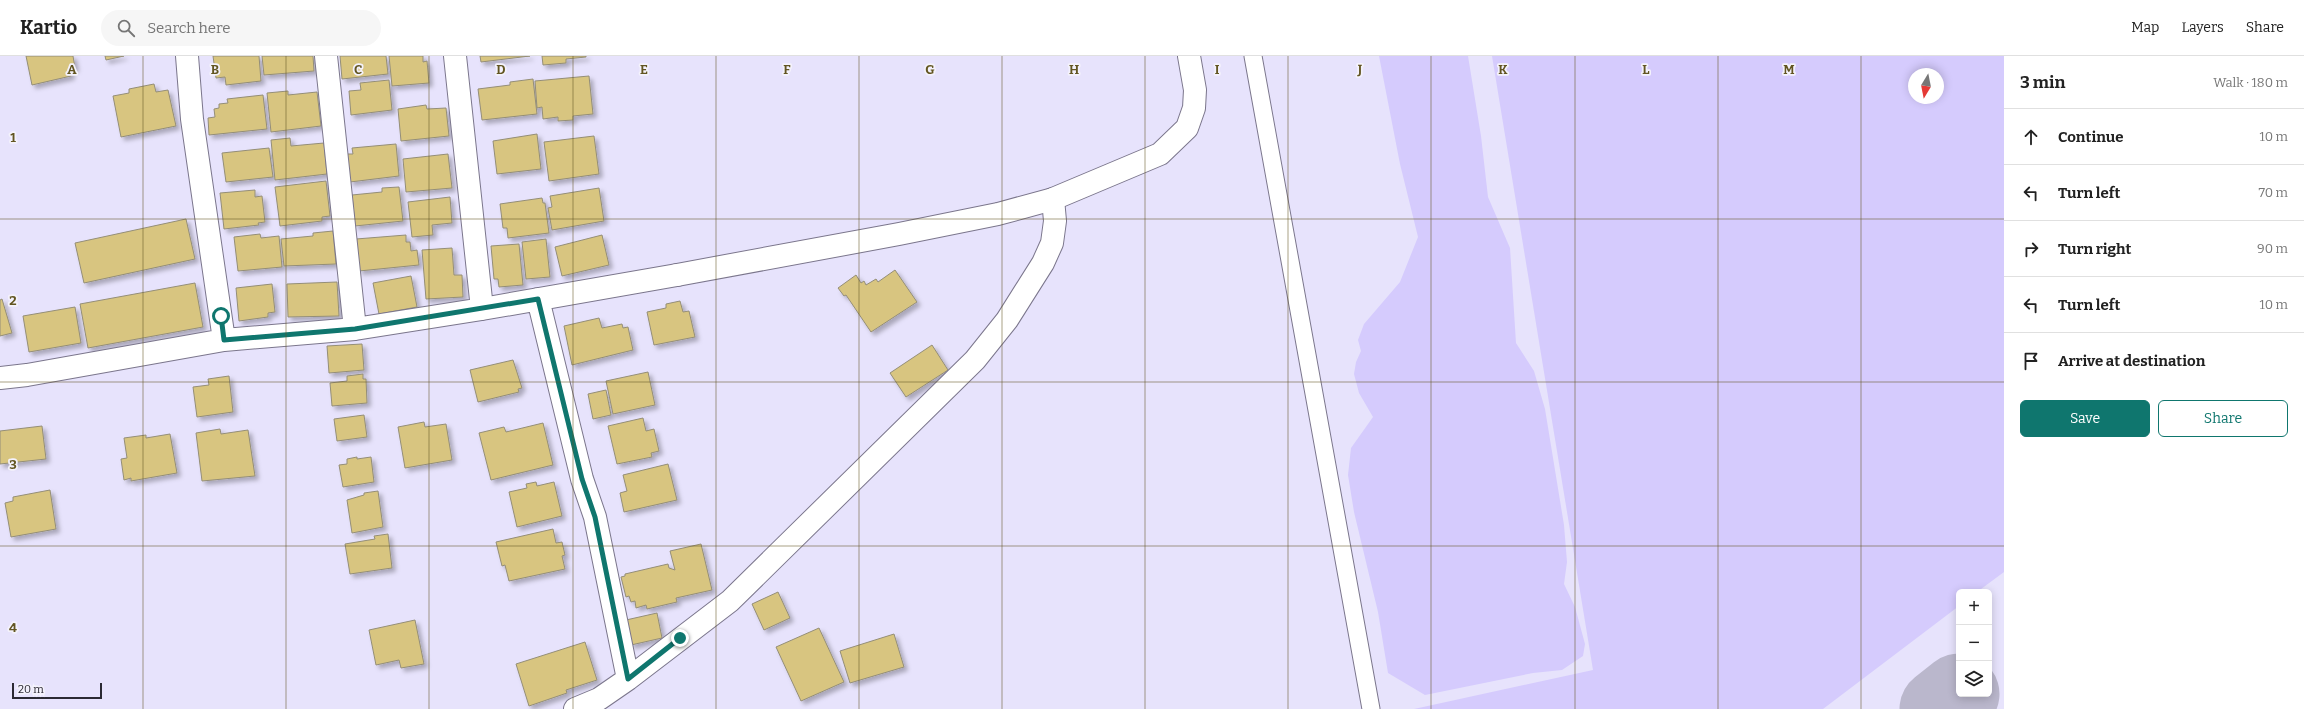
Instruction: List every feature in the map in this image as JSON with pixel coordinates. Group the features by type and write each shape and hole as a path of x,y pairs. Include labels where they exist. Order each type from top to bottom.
{"street":[{"path":"187,56 192,119 224,340"},
{"path":"326,56 355,329"},
{"path":"455,56 482,309"},
{"path":"0,378 34,374 224,340 355,329 482,309 907,233 998,214 1053,199 1160,154 1187,128 1194,108 1195,90 1189,56"},
{"path":"575,709 599,699 628,679 730,601 975,360 1007,320 1043,263 1052,243 1055,221 1053,199"},
{"path":"538,299 582,479 595,517 628,679"}],"lane":[{"path":"1252,56 1371,709"}],"shaded area":[{"path":"1379,56 1468,56 1481,136 1488,197 1510,248 1516,343 1534,371 1545,409 1564,525 1567,562 1564,584 1575,607 1585,644 1583,656 1562,670 1533,673 1425,695 1388,673 1378,612 1354,512 1348,475 1351,448 1373,417 1359,393 1354,374 1356,362 1361,351 1358,340 1364,324 1400,282 1418,237 1400,164"},
{"path":"1492,56 2004,56 2004,572 1981,589 1956,589 1956,608 1823,709 1414,709 1593,670"}],"building":[{"path":"26,56 73,56 75,68 70,69 71,76 32,85"},
{"path":"105,56 124,56 106,60"},
{"path":"213,56 259,56 261,81 226,85 225,77 216,78"},
{"path":"262,56 313,56 314,71 264,75"},
{"path":"340,56 386,56 388,74 342,79"},
{"path":"389,56 423,56 423,62 427,61 429,83 392,86"},
{"path":"480,56 530,56 481,62"},
{"path":"542,56 586,57 566,59 566,63 543,65"},
{"path":"589,76 593,114 573,116 573,120 558,121 558,117 543,119 542,107 537,108 535,81"},
{"path":"533,79 537,114 482,120 478,89 510,85 510,82"},
{"path":"389,80 392,110 351,115 349,91 361,90 360,83"},
{"path":"154,84 156,92 168,90 176,126 121,137 113,96 129,93 129,89"},
{"path":"288,91 288,95 317,92 321,126 271,132 267,93"},
{"path":"263,95 267,129 209,135 208,118 215,117 214,109 219,108 219,104 228,103 227,99"},
{"path":"426,105 427,109 446,108 449,136 401,141 398,109"},
{"path":"537,134 541,169 497,174 493,141"},
{"path":"594,136 599,174 549,181 544,142"},
{"path":"290,138 291,146 324,143 327,174 275,180 271,140"},
{"path":"396,144 399,176 350,182 347,154 353,154 352,148"},
{"path":"269,148 273,177 226,182 222,153"},
{"path":"448,154 452,188 406,192 403,159"},
{"path":"326,181 330,216 322,217 322,221 280,226 275,187"},
{"path":"399,187 403,221 355,226 352,195 382,192 382,188"},
{"path":"599,188 604,221 552,230 548,208 552,207 550,196"},
{"path":"255,190 255,197 262,196 265,222 258,223 259,225 224,229 220,193"},
{"path":"450,197 452,223 432,225 433,235 412,237 408,202"},
{"path":"542,198 543,203 545,203 549,233 508,238 507,228 503,228 500,204"},
{"path":"186,219 195,259 84,283 75,243"},
{"path":"333,231 336,264 284,266 281,239 313,236 313,233"},
{"path":"260,234 261,238 279,236 282,267 238,271 234,237"},
{"path":"406,235 406,242 410,242 411,251 417,250 419,265 359,271 356,239"},
{"path":"602,235 609,265 562,276 555,247"},
{"path":"546,239 550,277 526,279 522,242"},
{"path":"519,244 523,285 499,287 498,279 494,279 491,246"},
{"path":"452,248 454,275 462,275 463,297 426,299 422,250"},
{"path":"895,270 917,302 871,332 846,295 844,296 838,288 856,275 861,283 864,281 866,285 876,279 878,282"},
{"path":"411,276 417,307 379,314 373,283"},
{"path":"337,282 339,316 288,317 287,284"},
{"path":"195,283 203,327 88,348 80,304"},
{"path":"272,284 275,312 268,313 268,317 239,321 236,288"},
{"path":"2,299 12,333 0,336 0,300"},
{"path":"680,301 683,312 689,311 695,337 654,345 647,312 666,308 666,304"},
{"path":"75,307 81,343 29,352 23,316"},
{"path":"599,318 602,328 622,324 623,328 628,327 633,350 572,365 564,326"},
{"path":"362,344 364,370 329,373 327,346"},
{"path":"932,345 948,370 906,397 890,373"},
{"path":"513,360 522,388 518,389 519,392 478,402 470,370"},
{"path":"648,372 655,405 613,414 606,381"},
{"path":"363,374 363,379 366,379 367,403 332,406 330,383 347,381 347,376"},
{"path":"229,376 233,412 197,417 193,387 209,385 208,379"},
{"path":"606,390 611,415 593,419 588,394"},
{"path":"364,415 367,437 337,441 334,419"},
{"path":"643,418 646,431 654,429 659,451 651,453 652,457 617,464 608,426"},
{"path":"424,422 425,427 446,424 452,460 405,468 398,427"},
{"path":"543,423 553,465 491,480 479,433 504,427 506,432"},
{"path":"42,426 46,459 0,464 0,431"},
{"path":"220,429 221,434 248,430 255,476 202,481 196,433"},
{"path":"170,434 177,473 131,481 131,478 124,480 121,459 127,458 124,438 146,435 146,438"},
{"path":"357,457 357,459 371,457 374,482 343,487 339,465 347,464 347,459"},
{"path":"668,464 677,500 624,512 620,493 627,491 623,475"},
{"path":"536,482 537,486 554,482 562,516 517,527 509,492 527,488 526,484"},
{"path":"50,490 56,529 11,537 5,503 13,501 13,497"},
{"path":"378,491 383,527 352,533 347,500 364,495 364,493"},
{"path":"553,529 556,543 562,542 565,555 562,556 565,569 509,581 505,565 502,566 496,542"},
{"path":"388,534 392,568 350,574 345,544 375,539 374,536"},
{"path":"701,544 712,590 676,598 677,602 647,609 646,605 636,608 635,601 631,602 629,596 626,597 621,577 625,576 625,574 668,564 669,568 675,570 670,551"},
{"path":"778,592 790,618 764,630 752,604"},
{"path":"657,613 662,638 631,645 626,620"},
{"path":"415,620 424,664 401,668 399,660 376,665 369,630"},
{"path":"819,628 844,682 801,701 776,647"},
{"path":"894,634 904,667 850,683 840,651"},
{"path":"585,642 597,680 566,690 567,693 529,706 516,664"}],"taxiway":[{"path":"1940,709 1956,696"}],"route":[{"path":"221,316 224,340 355,329 538,299 582,479 595,517 628,679 680,638"}]}
